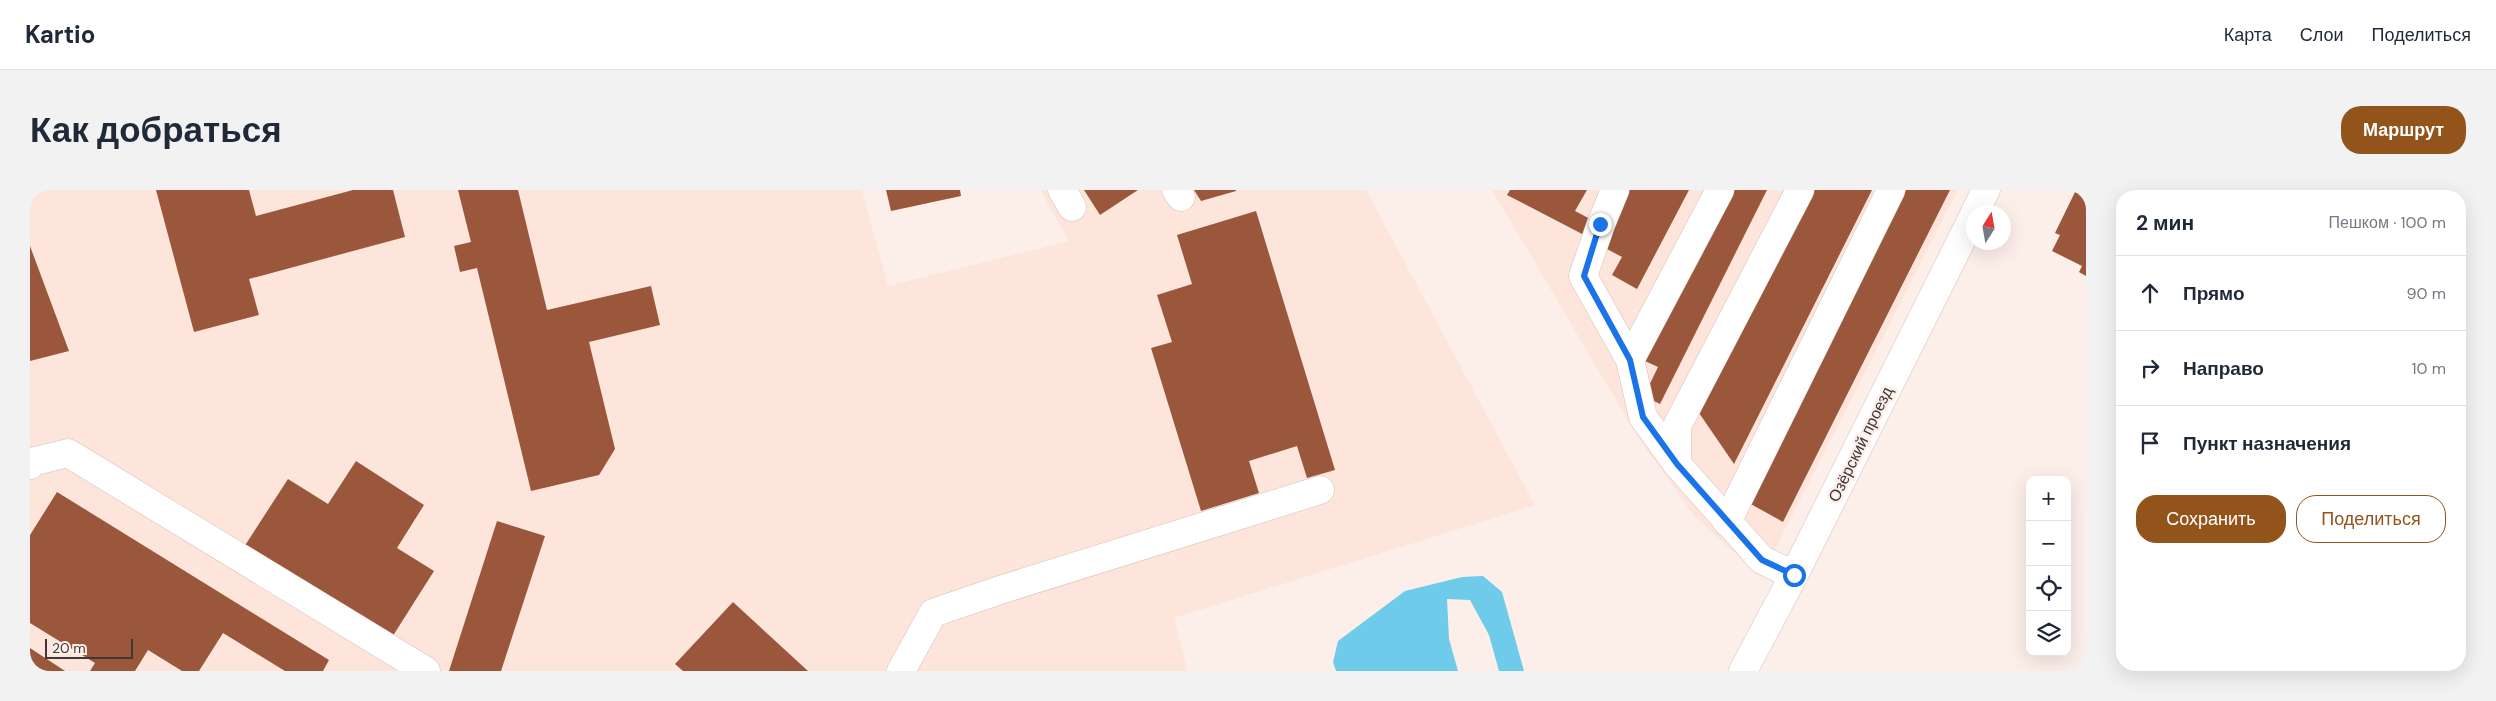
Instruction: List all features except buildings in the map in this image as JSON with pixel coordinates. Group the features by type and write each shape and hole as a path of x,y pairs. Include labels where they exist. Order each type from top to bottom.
{"street":[{"path":"1615,190 1600,224 1584,276 1630,360 1643,417 1677,464 1762,560 1794,575"},
{"path":"1630,360 1720,190"},
{"path":"1677,464 1677,426 1800,190"},
{"path":"1727,522 1890,190"},
{"name":"Озёрский проезд","path":"1978,205 1986,190"},
{"name":"Озёрский проезд","path":"1743,671 1794,575 1966,230"},
{"path":"30,465 32,462 68,453 426,671"},
{"path":"901,671 933,614 1003,589 1320,490"}],"shaded area":[{"path":"30,190 862,190 888,286 1069,241 1040,190 1366,190 1535,505 1174,618 1188,671 30,671"},
{"path":"1492,190 1958,190 1761,577 1694,516 1639,439"}],"water":[{"path":"1483,576 1502,592 1524,671 1499,671 1489,635 1470,600 1447,599 1449,639 1458,671 1336,671 1333,662 1338,641 1405,591 1462,577"}],"route":[{"path":"1600,224 1584,276 1630,360 1643,417 1677,464 1762,560 1794,575"}]}
